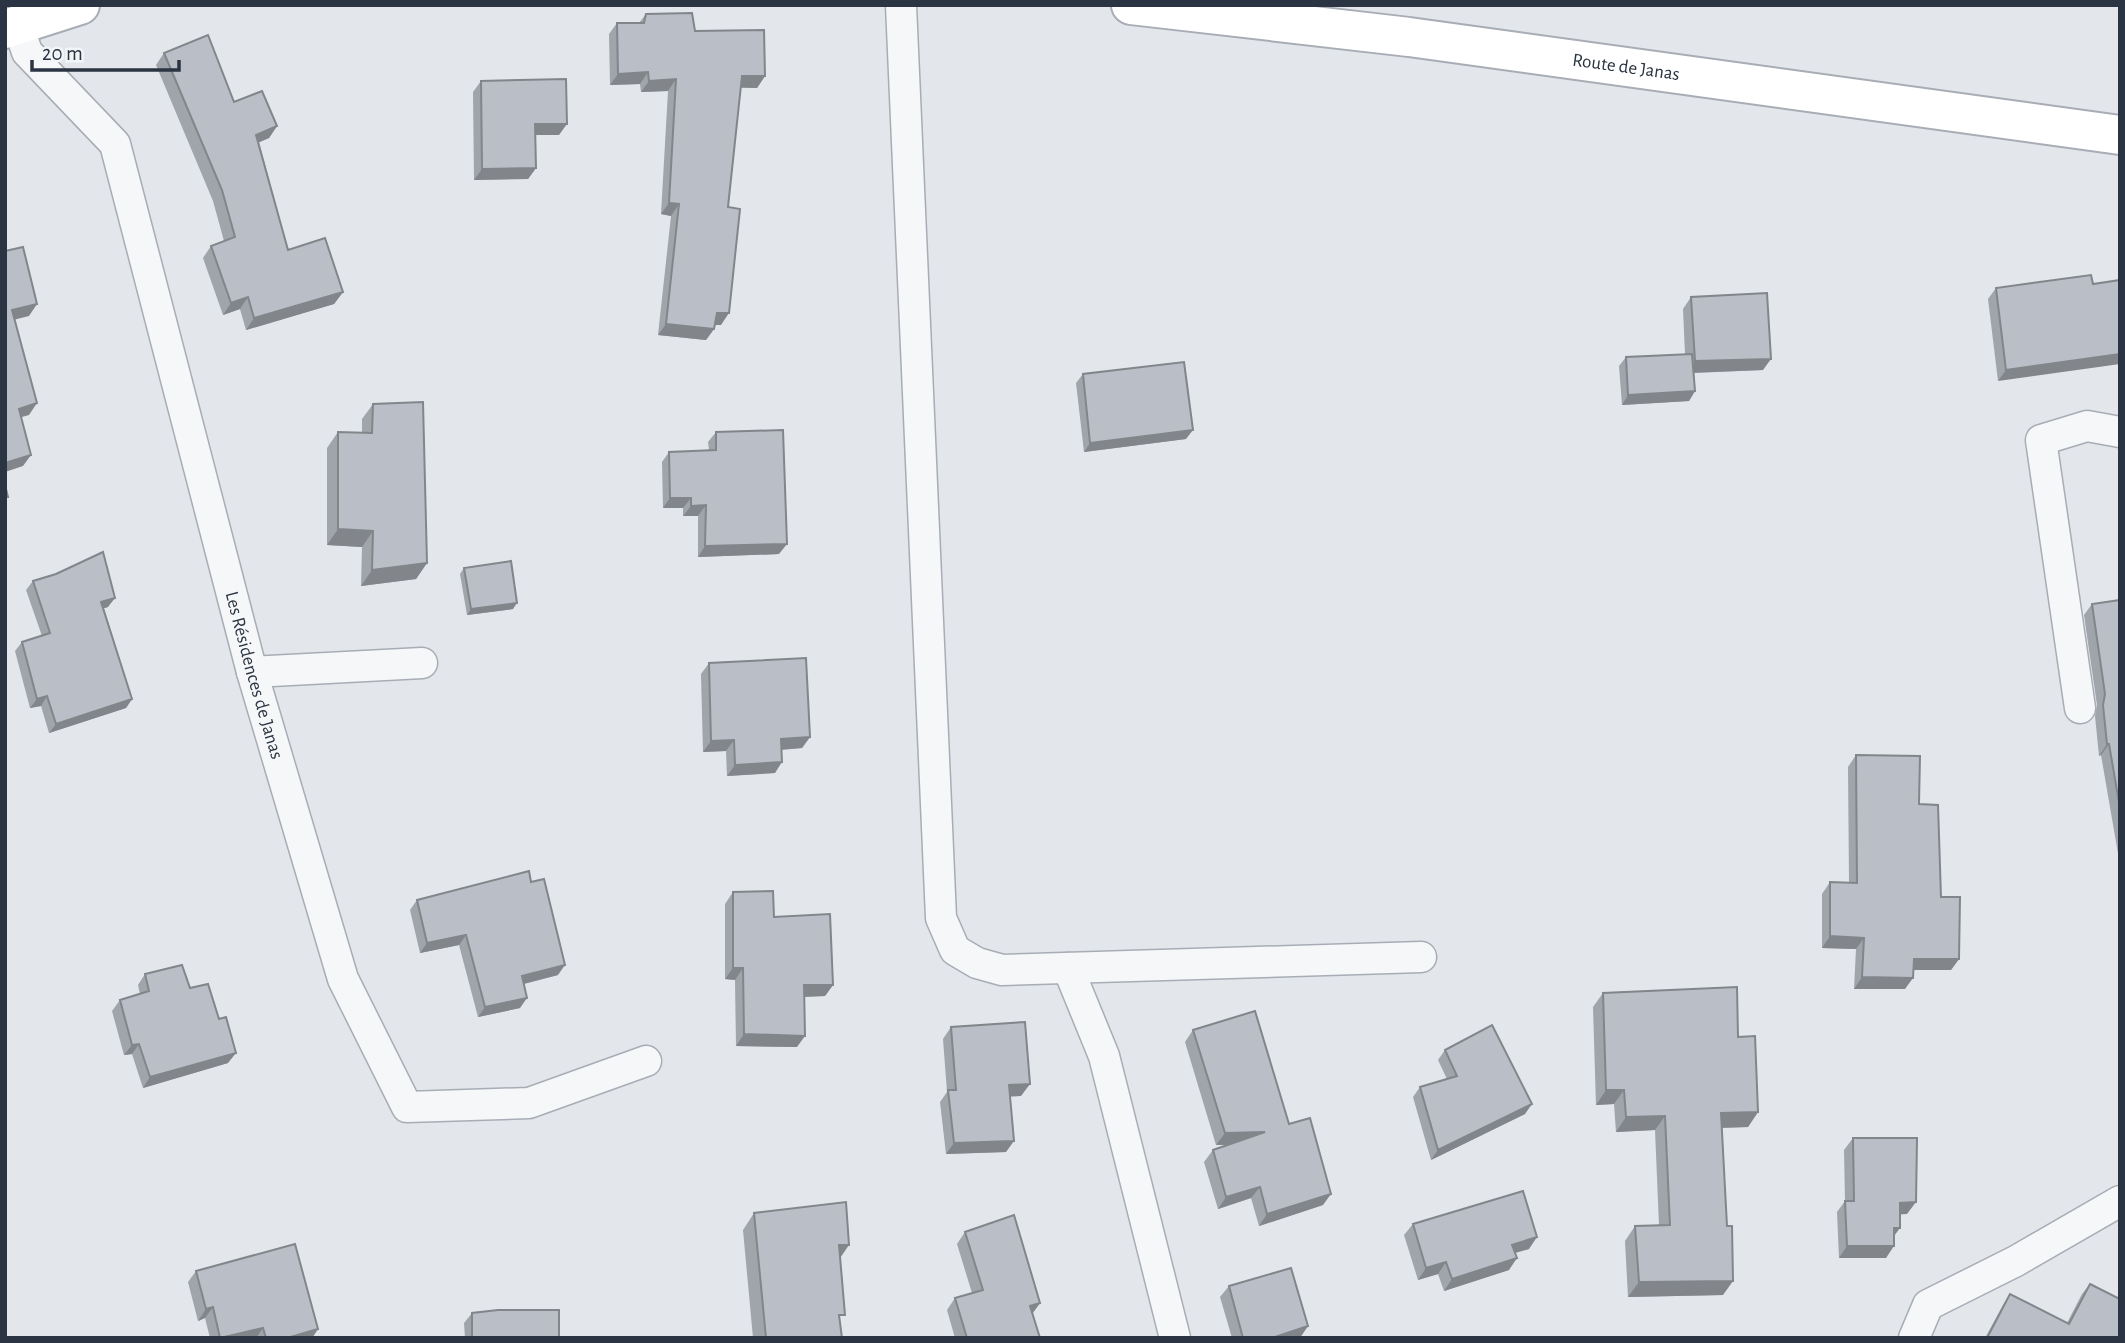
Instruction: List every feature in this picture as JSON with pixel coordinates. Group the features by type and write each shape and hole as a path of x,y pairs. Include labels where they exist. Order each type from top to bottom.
{"street":[{"path":"12,27 80,5"},
{"name":"Route de Janas","path":"1131,5 1409,37 2120,135"}],"lane":[{"path":"901,5 942,918 955,950 977,963 1002,970 1420,957"},
{"name":"Les Résidences de Janas","path":"12,27 27,52 115,144 252,672 343,979 407,1107 528,1103 646,1061"},
{"path":"2080,708 2041,440 2087,426 2120,432"},
{"path":"252,672 422,663"},
{"path":"1068,968 1104,1056 1175,1338"},
{"path":"1914,1338 1928,1305 2016,1261 2120,1201"}],"building":[{"path":"692,13 695,31 764,30 765,76 742,76 728,207 740,209 729,313 717,313 714,329 666,324 679,204 669,203 676,79 649,81 648,72 618,74 617,23 644,23 646,14"},
{"path":"208,35 234,102 262,91 277,126 256,135 288,250 325,238 343,292 254,318 248,297 231,303 211,246 235,237 222,190 164,53"},
{"path":"566,79 567,124 535,124 536,168 482,169 481,81"},
{"path":"23,247 37,304 12,310 37,403 19,409 31,455 5,463 5,251"},
{"path":"2091,275 2093,284 2120,280 2120,354 2006,370 1996,288"},
{"path":"1767,293 1771,359 1695,361 1691,297"},
{"path":"1692,354 1695,391 1628,395 1626,357"},
{"path":"1184,362 1193,430 1090,443 1083,374"},
{"path":"423,402 427,563 372,570 373,531 338,529 338,432 372,433 373,404"},
{"path":"783,430 787,544 705,546 706,505 691,506 691,498 670,498 669,452 716,450 716,432"},
{"path":"103,552 115,598 101,602 132,699 56,724 47,696 37,699 22,642 50,633 33,581 56,574"},
{"path":"511,561 517,603 471,609 464,568"},
{"path":"2120,600 2120,808 2107,744 2103,705 2105,694 2092,604"},
{"path":"806,658 810,737 781,739 782,762 735,765 734,740 711,741 709,663"},
{"path":"1856,755 1920,756 1919,804 1938,805 1941,897 1960,897 1959,959 1914,959 1913,978 1862,977 1864,938 1830,936 1830,882 1857,883"},
{"path":"529,871 531,882 544,879 565,965 522,976 527,998 485,1007 466,935 427,943 417,900"},
{"path":"773,891 774,917 830,914 833,985 804,985 805,1036 744,1034 743,968 733,968 733,892"},
{"path":"182,965 190,988 208,984 219,1019 226,1017 236,1053 150,1077 139,1044 132,1045 120,1000 149,991 145,974"},
{"path":"1737,987 1738,1037 1755,1036 1758,1112 1721,1113 1727,1226 1732,1226 1733,1281 1639,1282 1635,1226 1670,1225 1665,1116 1626,1117 1624,1090 1606,1090 1603,993"},
{"path":"1255,1011 1289,1124 1310,1118 1331,1194 1267,1214 1260,1187 1226,1197 1213,1150 1265,1132 1225,1133 1193,1030"},
{"path":"1025,1022 1030,1084 1009,1085 1014,1141 954,1143 948,1090 956,1090 951,1027"},
{"path":"1492,1025 1532,1104 1438,1150 1420,1087 1457,1076 1445,1050"},
{"path":"1853,1138 1917,1138 1916,1202 1900,1203 1900,1228 1894,1228 1894,1246 1847,1246 1845,1201 1854,1201"},
{"path":"1523,1191 1537,1237 1512,1245 1517,1258 1452,1279 1446,1262 1426,1268 1413,1224"},
{"path":"846,1202 849,1245 839,1245 845,1315 839,1315 842,1338 766,1338 754,1213"},
{"path":"1014,1215 1040,1303 1030,1306 1040,1338 967,1338 955,1298 983,1290 965,1232"},
{"path":"295,1244 318,1329 287,1338 266,1338 263,1328 220,1338 213,1307 206,1309 196,1271"},
{"path":"1291,1268 1308,1326 1272,1338 1243,1338 1229,1286"},
{"path":"2090,1284 2120,1299 2120,1338 1987,1338 2010,1294 2069,1324"},
{"path":"498,1310 559,1310 559,1338 472,1338 472,1313"}]}
